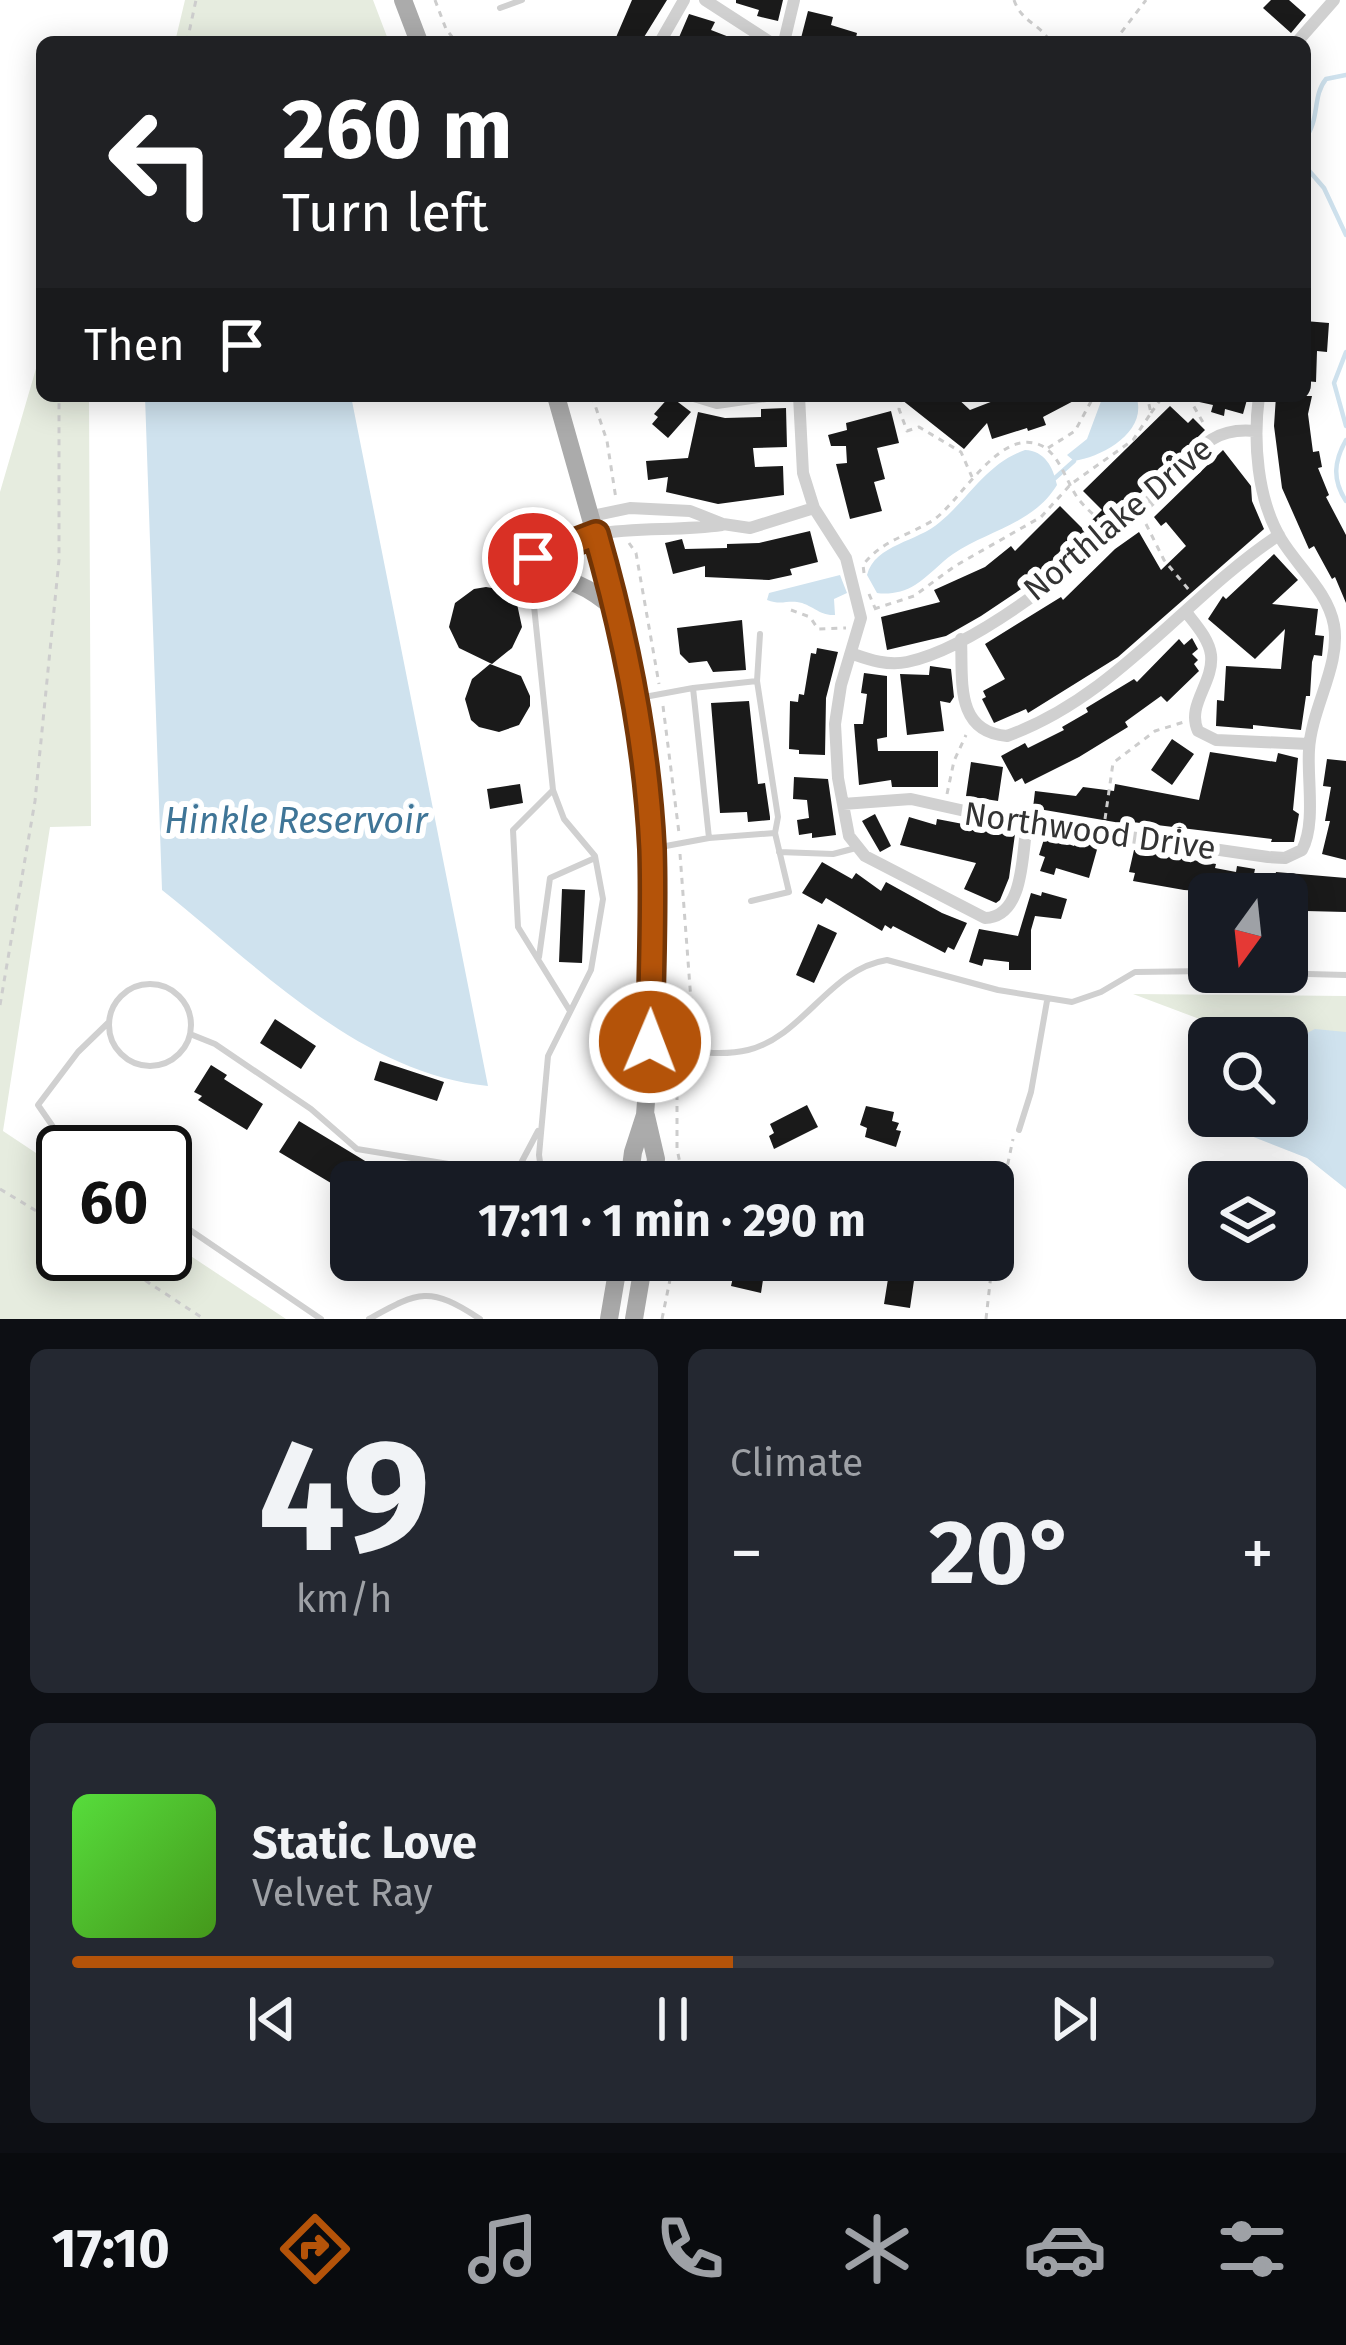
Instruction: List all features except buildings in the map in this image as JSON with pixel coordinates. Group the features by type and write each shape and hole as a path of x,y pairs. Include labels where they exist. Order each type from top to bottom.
{"main road":[{"path":"403,0 417,36"},
{"path":"558,402 617,611 652,849 650,1048 645,1115 632,1161"},
{"path":"531,577 556,575 575,581 617,611"},
{"path":"645,1115 656,1161"},
{"path":"609,1319 615,1281"},
{"path":"634,1319 640,1281"}],"street":[{"path":"663,36 684,0"},
{"path":"705,0 761,36"},
{"path":"785,36 794,0"},
{"path":"1302,36 1334,0"},
{"path":"799,402 799,445 814,508 846,558 868,610 841,685 835,724 849,836 865,856 985,918 995,918 1004,914 1014,897 1028,822"},
{"path":"1186,612 1211,654 1193,722 1206,738 1309,744 1335,636 1325,601 1279,535 1263,486 1258,402"},
{"name":"Northlake Drive","path":"853,654 891,664 908,662 961,639 1075,565 1214,436 1227,430 1256,430"},
{"path":"594,525 630,508 690,511 750,528 814,508"},
{"path":"961,639 964,703 975,725 992,735 1021,731 1125,666 1244,558 1279,535"},
{"name":"Northwood Drive","path":"843,805 896,798 1268,857 1294,856 1307,841 1309,744"}],"lane":[{"path":"500,8 522,0"},
{"path":"541,1161 539,1127 548,1056 591,970 603,899 595,858 564,819 553,790 531,577 533,558 594,525"},
{"path":"751,901 789,892 775,833 778,817 757,681 760,634"},
{"path":"633,699 757,681"},
{"path":"693,688 709,838"},
{"path":"553,790 513,830 518,927 570,1011"},
{"path":"652,849 775,833"},
{"path":"779,852 833,854 856,848"},
{"path":"538,961 550,878 595,858"},
{"path":"650,1048 748,1050 781,1034 847,976 887,960 1047,1001 1072,1002 1135,972 1188,971"},
{"path":"1308,974 1346,975"},
{"path":"156,984 179,996 191,1021 190,1034 185,1046 164,1063 137,1064 116,1048 109,1022 112,1009 129,989 156,984"},
{"path":"1016,1132 1031,1092 1047,1001"},
{"path":"52,1125 38,1105 78,1052 109,1022"},
{"path":"190,1034 215,1044 273,1083 358,1149 422,1161"},
{"path":"521,1161 539,1127"},
{"path":"192,1231 321,1319"},
{"path":"369,1319 396,1301 419,1294 458,1304 480,1319"}],"path":[{"path":"188,36 196,0"},
{"path":"435,0 451,36"},
{"path":"1014,0 1019,15 1047,36"},
{"path":"1119,36 1146,0"},
{"path":"0,1005 35,801 55,604 59,402"},
{"path":"594,402 616,494"},
{"path":"900,402 907,431 919,427 961,452 973,478"},
{"path":"1046,448 1075,430 1091,402"},
{"path":"1148,402 1151,412"},
{"path":"1113,532 1089,511 1071,484 1062,470 1046,448 1027,442 1010,447 933,520 889,541 862,565 868,610 914,596 955,566 1022,530 1053,507 1071,484 1133,440 1158,402"},
{"path":"1191,402 1199,421 1214,436"},
{"path":"1139,510 1164,560 1200,599"},
{"path":"636,553 661,694 680,844 690,1046"},
{"path":"790,610 810,616 818,629 861,627"},
{"path":"1104,832 1113,763 1155,731 1193,722"},
{"path":"944,808 959,746 975,725"},
{"path":"678,1050 680,1161"},
{"path":"986,1319 998,1210 1016,1132"},
{"path":"0,1189 36,1211"},
{"path":"146,1281 204,1319"},
{"path":"662,1319 670,1281"}],"shaded area":[{"path":"185,0 373,0 387,36 176,36"},
{"path":"36,369 36,402 89,402 91,826 50,827 3,1131 36,1153 36,1281 192,1281 192,1257 286,1319 0,1319 0,492"},
{"path":"1133,994 1346,996 1346,1074 1308,1060 1308,1017 1194,1017"}],"water":[{"name":"Hinkle Reservoir","path":"145,402 352,402 488,1086 441,1077 354,1039 274,982 162,890"},
{"path":"1101,402 1137,402 1136,420 1121,440 1074,461 1067,455 1087,439"},
{"path":"1025,450 1047,461 1057,485 1036,509 953,554 911,587 877,593 867,575 879,556 931,529 989,472"},
{"path":"840,575 847,593 834,599 835,615 797,602 767,600 769,593"},
{"path":"1308,1032 1346,1032 1346,1189 1307,1158 1254,1137 1308,1137"}],"waterway":[{"path":"1311,128 1326,79 1346,75"},
{"path":"1311,173 1324,188 1346,235"},
{"path":"1346,352 1334,383 1346,426"},
{"path":"1346,440 1336,470 1346,501"},
{"path":"1055,478 1074,461"}],"route":[{"path":"533,558 596,534 615,601 628,660 650,831 650,1042"}]}
